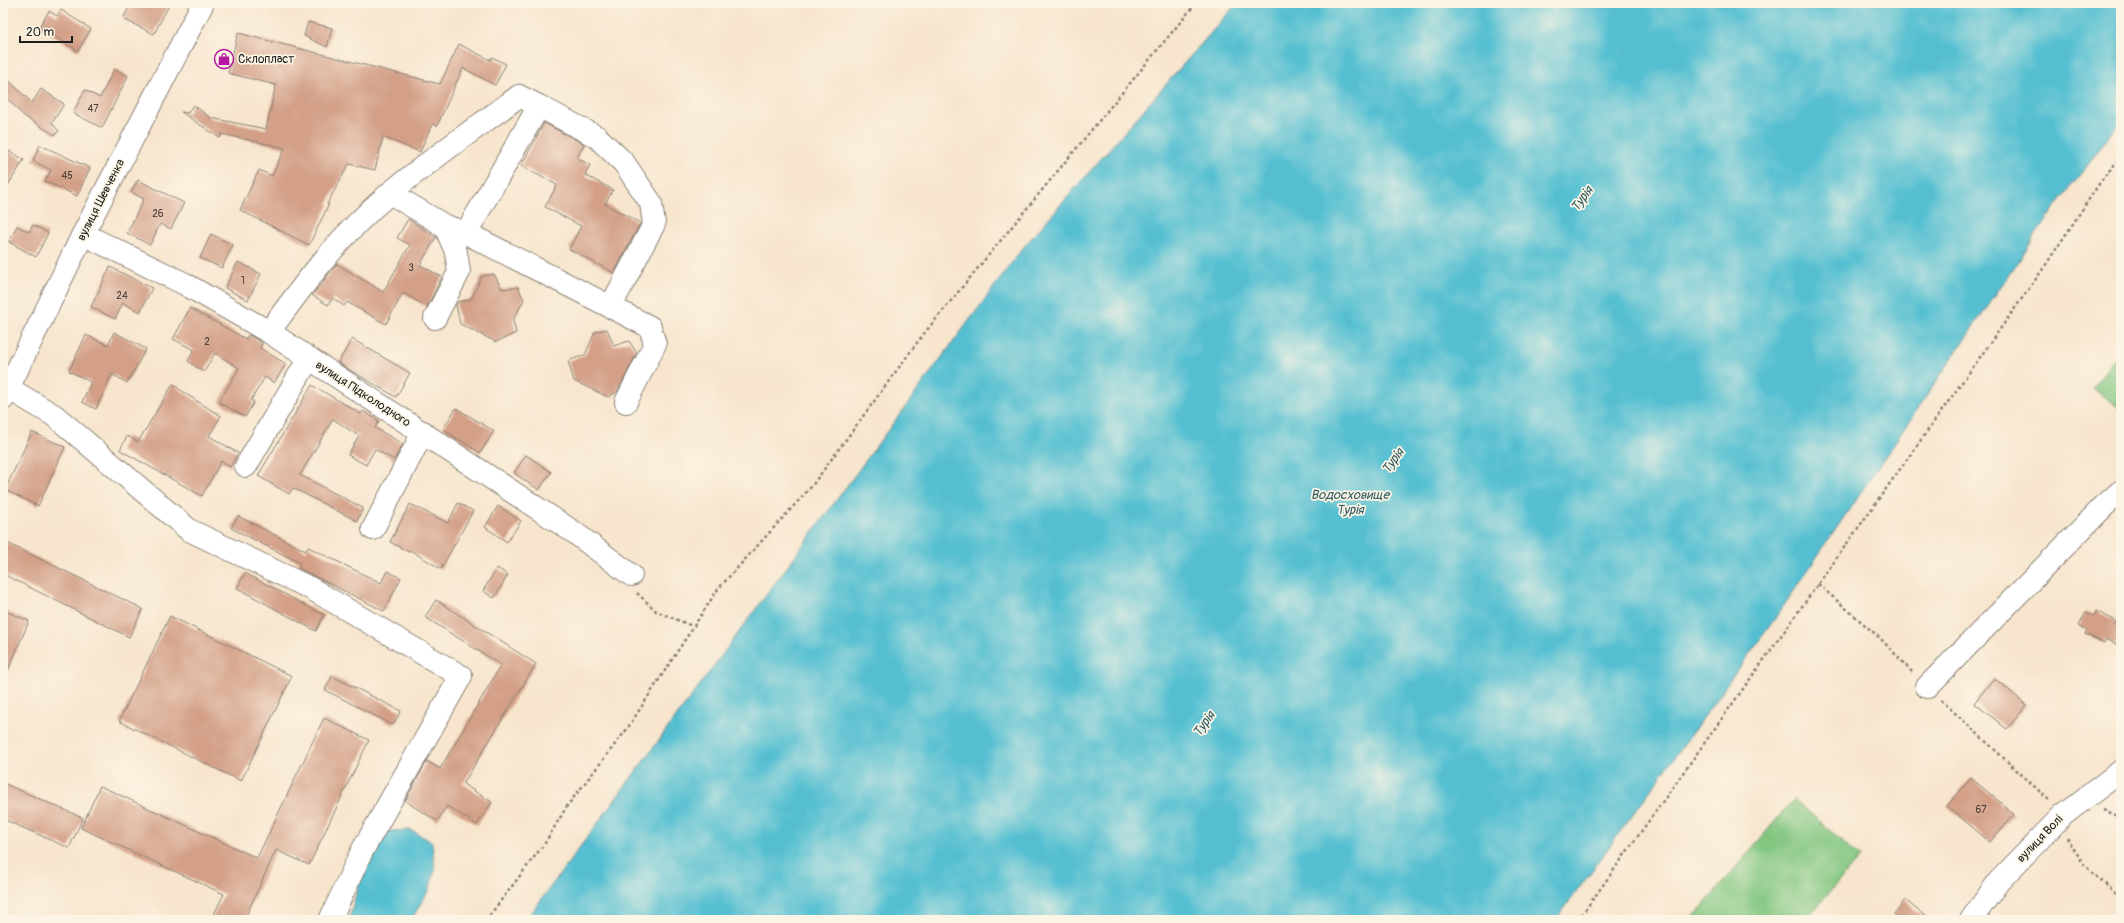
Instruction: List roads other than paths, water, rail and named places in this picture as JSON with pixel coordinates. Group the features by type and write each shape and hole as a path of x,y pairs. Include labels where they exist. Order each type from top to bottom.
{"street":[{"name":"вулиця Шевченка","path":"4,391 83,234 203,3"},
{"path":"270,332 305,282 334,247 390,193 519,96 597,137 624,163 651,203 654,224 611,306"},
{"path":"466,233 539,106"},
{"path":"390,193 445,226 466,233 650,327 655,344 626,402"},
{"path":"435,318 459,272 456,252 445,226"},
{"name":"вулиця Підколодного","path":"83,234 185,284 270,332 575,533 631,575"},
{"path":"246,466 309,358"},
{"path":"4,391 55,416 189,530 310,588 461,676 362,851 330,920"},
{"path":"373,529 423,432"},
{"path":"1927,687 2121,491"},
{"name":"вулиця Волі","path":"1971,920 1999,881 2063,815 2121,771"}],"water":[{"name":"Водосховище Турія","path":"1237,3 2121,3 2121,120 2046,220 1774,620 1556,920 526,920 1022,249"},
{"path":"411,830 432,842 435,870 429,890 411,920 349,920 363,873 380,841 388,831"}],"place":[{"name":"Склопласт","path":"224,59"}],"water label":[{"name":"Турія","path":"1582,199"},
{"name":"Турія","path":"1393,461"},
{"name":"Турія","path":"1204,724"}]}
